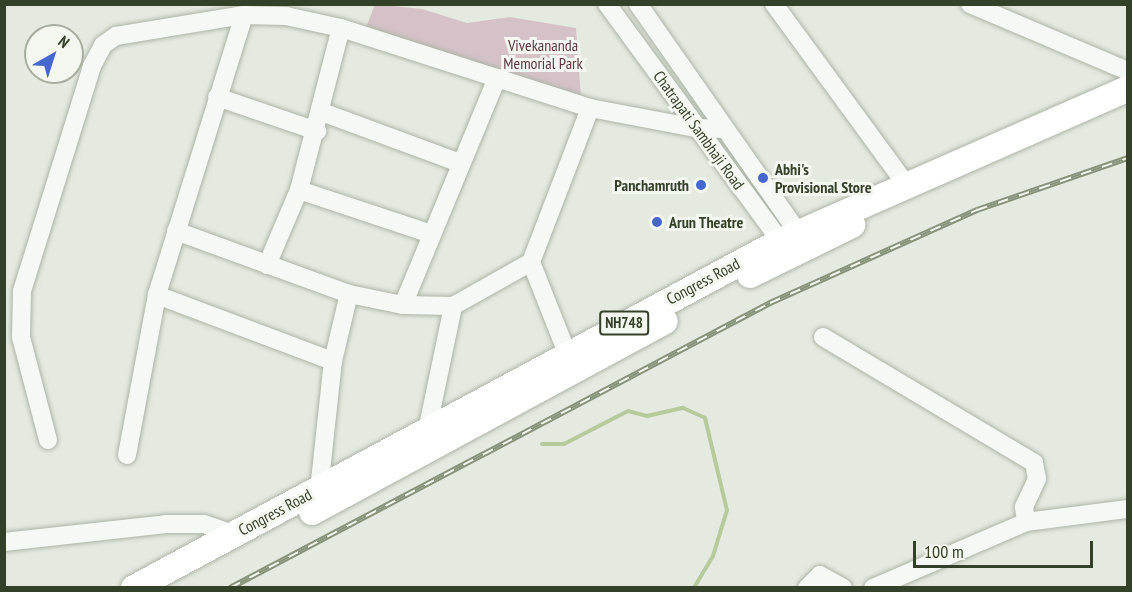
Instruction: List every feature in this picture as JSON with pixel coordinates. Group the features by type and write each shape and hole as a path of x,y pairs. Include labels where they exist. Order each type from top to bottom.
{"highway":[{"name":"Congress Road","path":"134,588 233,534 318,499 905,183 1128,88"},
{"name":"Congress Road","path":"170,588 318,499 428,426 567,353 794,244 1128,106"}],"street":[{"name":"Chatrapati Sambhaji Road","path":"607,4 696,128 794,244"},
{"name":"Chatrapati Sambhaji Road","path":"638,4 726,129 794,244"},
{"path":"774,4 905,183"},
{"path":"970,4 1128,71"},
{"path":"48,440 13,337 22,291 38,233 103,45 134,30 244,15 286,16 341,28 590,108 696,128 726,129"},
{"path":"127,454 157,295 244,15"},
{"path":"267,265 299,190 322,112 341,28"},
{"path":"404,305 460,163 497,78"},
{"path":"217,97 316,131"},
{"path":"176,231 349,294 404,305 453,306 531,262 590,108"},
{"path":"322,112 460,163"},
{"path":"299,190 431,234"},
{"path":"531,262 567,353"},
{"path":"318,499 333,360 349,294"},
{"path":"157,295 333,360"},
{"path":"428,426 453,306"},
{"path":"823,337 1034,463 1037,480 1026,499 1026,522"},
{"path":"873,588 1026,522 1128,509"},
{"path":"4,542 166,524 204,524 233,534"},
{"path":"807,588 820,575 843,588"}],"green space":[{"name":"Vivekananda Memorial Park","path":"375,4 422,9 467,23 510,17 576,28 581,98 365,30"}],"waterway":[{"path":"542,444 564,444 628,411 647,416 683,408 705,418 727,510 713,556 694,588"}],"railway":[{"path":"230,588 770,303 977,210 1128,158"}],"place":[{"name":"Abhi's Provisional Store","path":"763,178"},
{"name":"Panchamruth","path":"701,185"},
{"name":"Arun Theatre","path":"657,222"}]}
